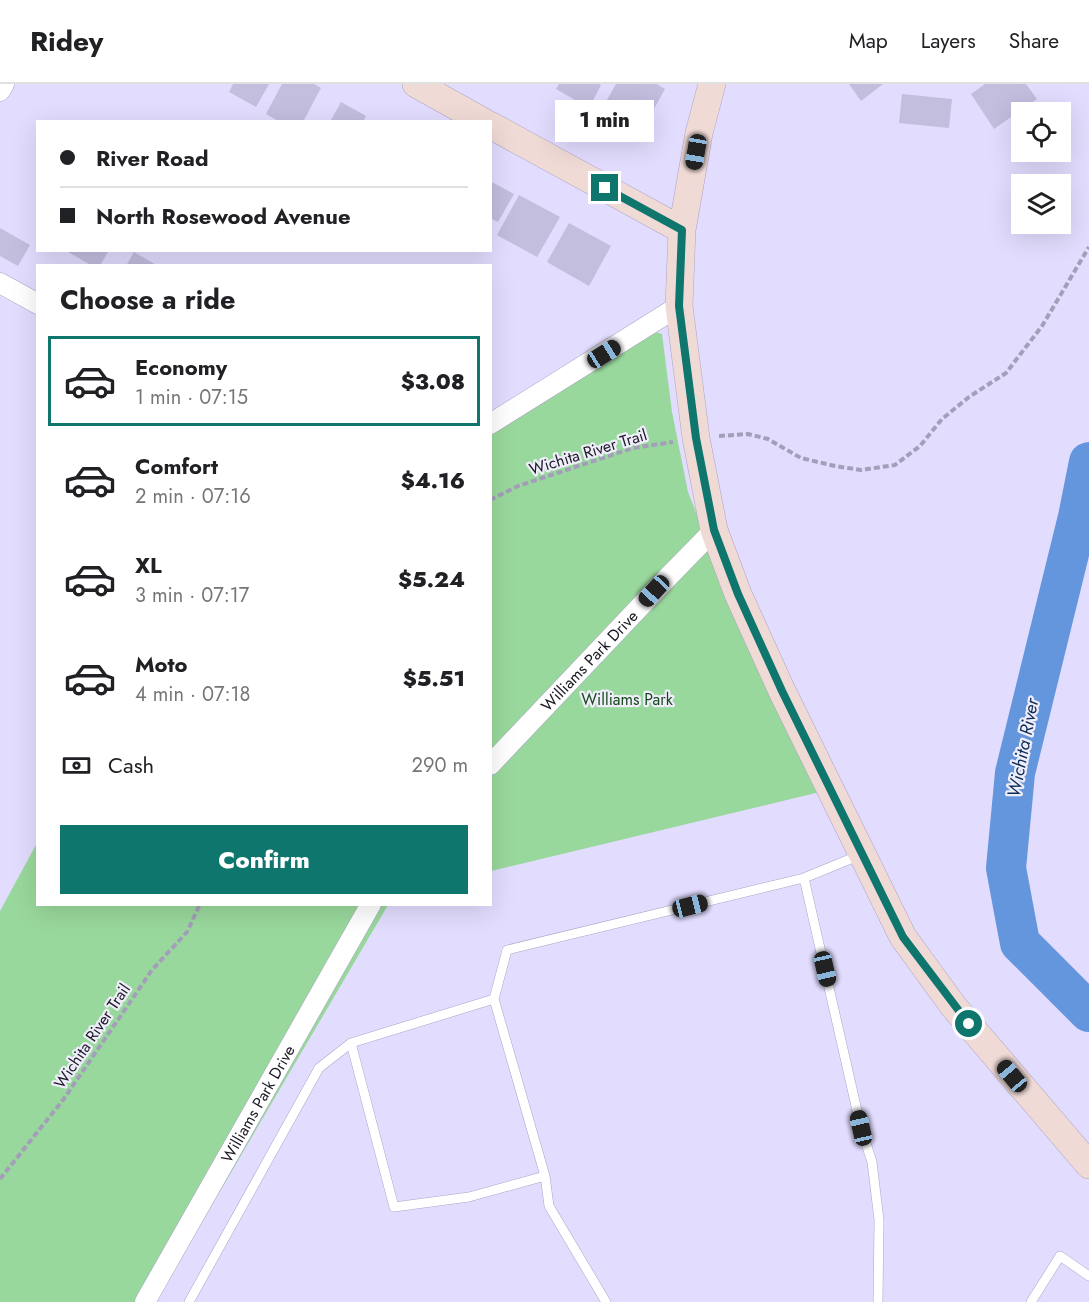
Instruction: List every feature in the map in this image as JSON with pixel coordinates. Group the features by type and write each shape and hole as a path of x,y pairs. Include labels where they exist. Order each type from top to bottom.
{"street":[{"path":"0,91 4,84"},
{"path":"416,84 480,120"},
{"path":"712,84 699,133 682,230 679,306 696,438 714,530 743,605 782,691 903,937 948,998 1089,1165"},
{"path":"492,126 682,230"},
{"path":"0,283 36,303"},
{"path":"492,423 679,306"},
{"name":"Williams Park Drive","path":"492,763 714,530"},
{"name":"Williams Park Drive","path":"146,1302 370,906"}],"lane":[{"path":"606,1302 549,1206 545,1176 494,999 507,950 804,878 862,855"},
{"path":"804,878 861,1128 872,1162 879,1220 878,1302"},
{"path":"189,1302 319,1068 351,1043 494,999"},
{"path":"351,1043 394,1207 469,1197 545,1176"},
{"path":"1032,1302 1060,1256 1089,1276"}],"path":[{"name":"Wichita River Trail","path":"492,499 518,486 633,448 696,438 747,434 768,439 801,458 835,466 861,470 895,465 920,446 942,419 969,397 1006,373 1042,326 1089,247"},
{"name":"Wichita River Trail","path":"0,1179 63,1100 152,970 187,932 199,906"}],"green space":[{"name":"Williams Park","path":"652,331 662,334 672,412 688,492 719,569 820,792 492,871 492,433"},
{"path":"36,845 36,906 387,906 155,1302 0,1302 0,911"}],"building":[{"path":"233,84 269,84 256,107 229,92"},
{"path":"282,84 314,84 321,88 304,120 276,120 266,114"},
{"path":"559,84 601,85 589,108 556,89"},
{"path":"616,84 657,84 665,89 639,136 599,114"},
{"path":"849,84 883,84 861,101"},
{"path":"985,84 1026,84 1037,99 1033,102 1011,102 1011,117 994,129 971,94"},
{"path":"902,94 952,99 949,128 899,123"},
{"path":"341,102 366,116 364,120 331,120"},
{"path":"492,182 514,194 498,222 492,219"},
{"path":"519,195 560,217 537,257 497,235"},
{"path":"569,223 611,246 589,286 547,262"},
{"path":"0,228 30,245 18,266 0,256"},
{"path":"68,252 108,252 101,264 89,264"},
{"path":"134,252 155,264 127,264"}],"waterway":[{"name":"Wichita River","path":"1089,462 1078,517 1015,773 1006,868 1020,943 1089,1012"}],"route":[{"path":"605,188 682,230 679,306 696,438 714,530 738,594 782,691 903,937 969,1024"}]}
